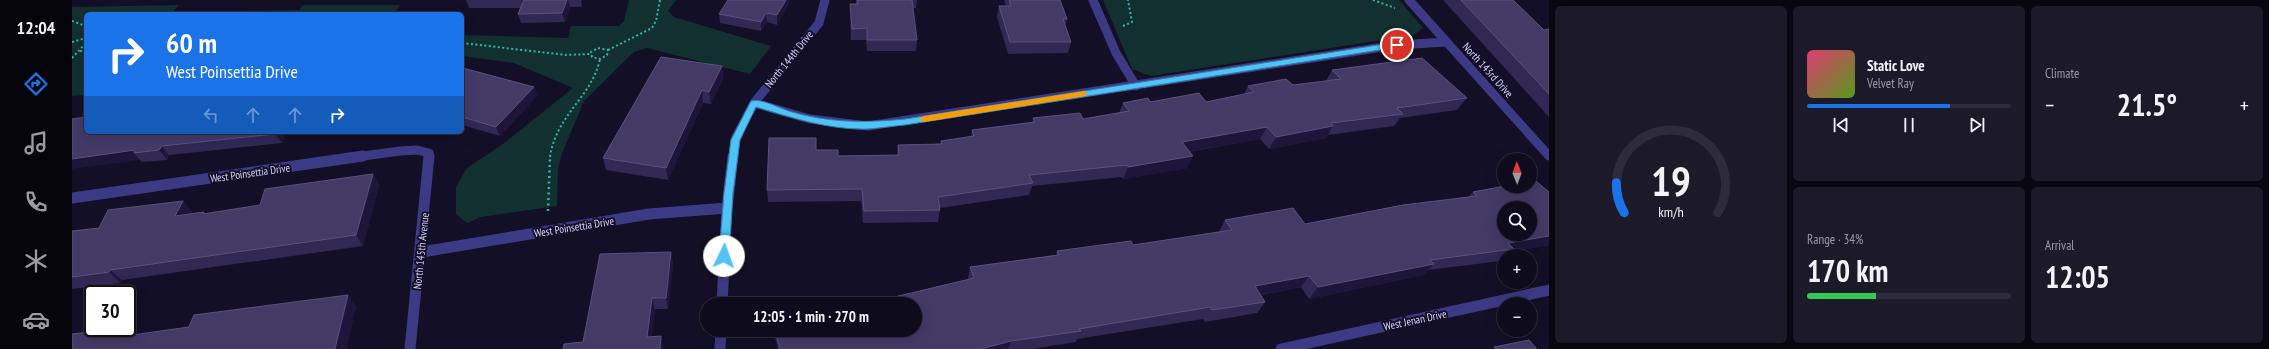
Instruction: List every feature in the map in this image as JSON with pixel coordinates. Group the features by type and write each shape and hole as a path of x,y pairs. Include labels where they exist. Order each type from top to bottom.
{"street":[{"name":"North 144th Drive","path":"722,297 727,208 736,140 754,103 819,22 825,0"},
{"path":"1093,0 1116,53 1136,86"},
{"name":"North 143rd Drive","path":"1409,0 1549,156"},
{"path":"754,103 807,120 838,125 868,126 1397,45 1446,42"},
{"name":"West Poinsettia Drive","path":"72,198 400,151 417,150 428,154"},
{"name":"North 145th Avenue","path":"410,349 422,252 430,163 428,154"},
{"name":"West Poinsettia Drive","path":"422,252 649,214 727,208"},
{"name":"West Jenan Drive","path":"1281,349 1549,290"},
{"path":"720,349 721,337"}],"path":[{"path":"464,43 566,56 590,54 598,48 608,50 634,39 652,28 656,21 660,0"},
{"path":"1123,26 1132,22 1128,0"},
{"path":"1373,0 1389,8 1395,8"},
{"path":"72,20 84,26"},
{"path":"72,42 84,39"},
{"path":"72,58 84,46"},
{"path":"590,54 594,58 600,59 607,56 608,50"},
{"path":"80,51 84,52"},
{"path":"548,211 552,143 568,111 593,81 600,59"}],"green space":[{"path":"629,0 676,0 668,11 674,17 771,46 750,74 647,48 634,52 584,101 561,156 558,170 557,206 481,217 467,223 456,214 456,187 467,168 503,144 573,88 514,63 464,56 464,35 568,38 571,26 619,26 624,21"},
{"path":"1103,0 1399,0 1423,28 1414,35 1151,76 1132,69"},
{"path":"179,5 173,12 84,12 84,95 72,96 72,7"},
{"path":"303,5 400,5 396,12 173,12 299,10"}],"building":[{"path":"524,0 567,0 562,13 518,14"},
{"path":"728,0 786,0 777,15 766,13 761,22 719,14"},
{"path":"857,0 912,0 917,40 867,40 867,28 852,29 850,4 858,4"},
{"path":"1009,0 1060,0 1067,19 1063,19 1071,42 1010,42 999,6 1011,6"},
{"path":"1461,0 1513,0 1544,30 1549,29 1549,94"},
{"path":"661,57 722,66 709,92 702,90 666,168 603,158"},
{"path":"1422,58 1467,98 1397,108 1403,114 1331,123 1333,126 1276,137 1267,127 1182,142 1193,156 1128,167 1127,165 1029,175 1033,183 938,197 940,210 864,211 862,189 767,190 769,138 816,138 816,150 838,150 838,156 899,155 898,145 942,144 941,141 974,136 972,130 1035,122 1033,118 1080,113 1083,119 1129,111 1123,103 1148,98 1150,102 1199,93 1206,102 1254,92 1248,86 1286,79 1293,85 1341,79 1332,70"},
{"path":"464,69 534,87 496,127 464,118"},
{"path":"84,117 84,134 275,134 162,146 159,150 134,153 135,150 72,159 72,119"},
{"path":"373,174 356,235 110,270 109,272 72,277 72,231 99,228 108,210 183,201 175,216 204,212 203,214 260,205 265,189"},
{"path":"1537,182 1549,192 1549,236 1537,238 1537,201 1497,201 1497,241 1520,241 1508,243 1514,249 1497,249 1497,251 1430,260 1434,264 1318,287 1309,276 1255,286 1265,302 1212,310 1210,307 1079,329 1081,331 1011,341 981,349 780,349 777,337 922,337 922,297 894,297 974,278 970,267 1059,255 1057,251 1131,241 1133,245 1232,230 1225,220 1293,208 1305,224 1403,205 1477,196 1473,192 1497,188 1497,193 1537,193"},
{"path":"671,252 666,298 652,298 647,337 661,336 660,349 563,349 564,344 583,342 600,254"},
{"path":"348,295 335,349 72,349 72,334 84,333 84,337 136,337 136,334 189,327 194,315"},
{"path":"1529,340 1537,349 1496,349 1494,347"}],"slow traffic":[{"path":"924,119 1084,94"}],"route":[{"path":"724,256 731,164 736,140 754,103 807,120 838,125 868,126 905,122 1397,45"}]}
